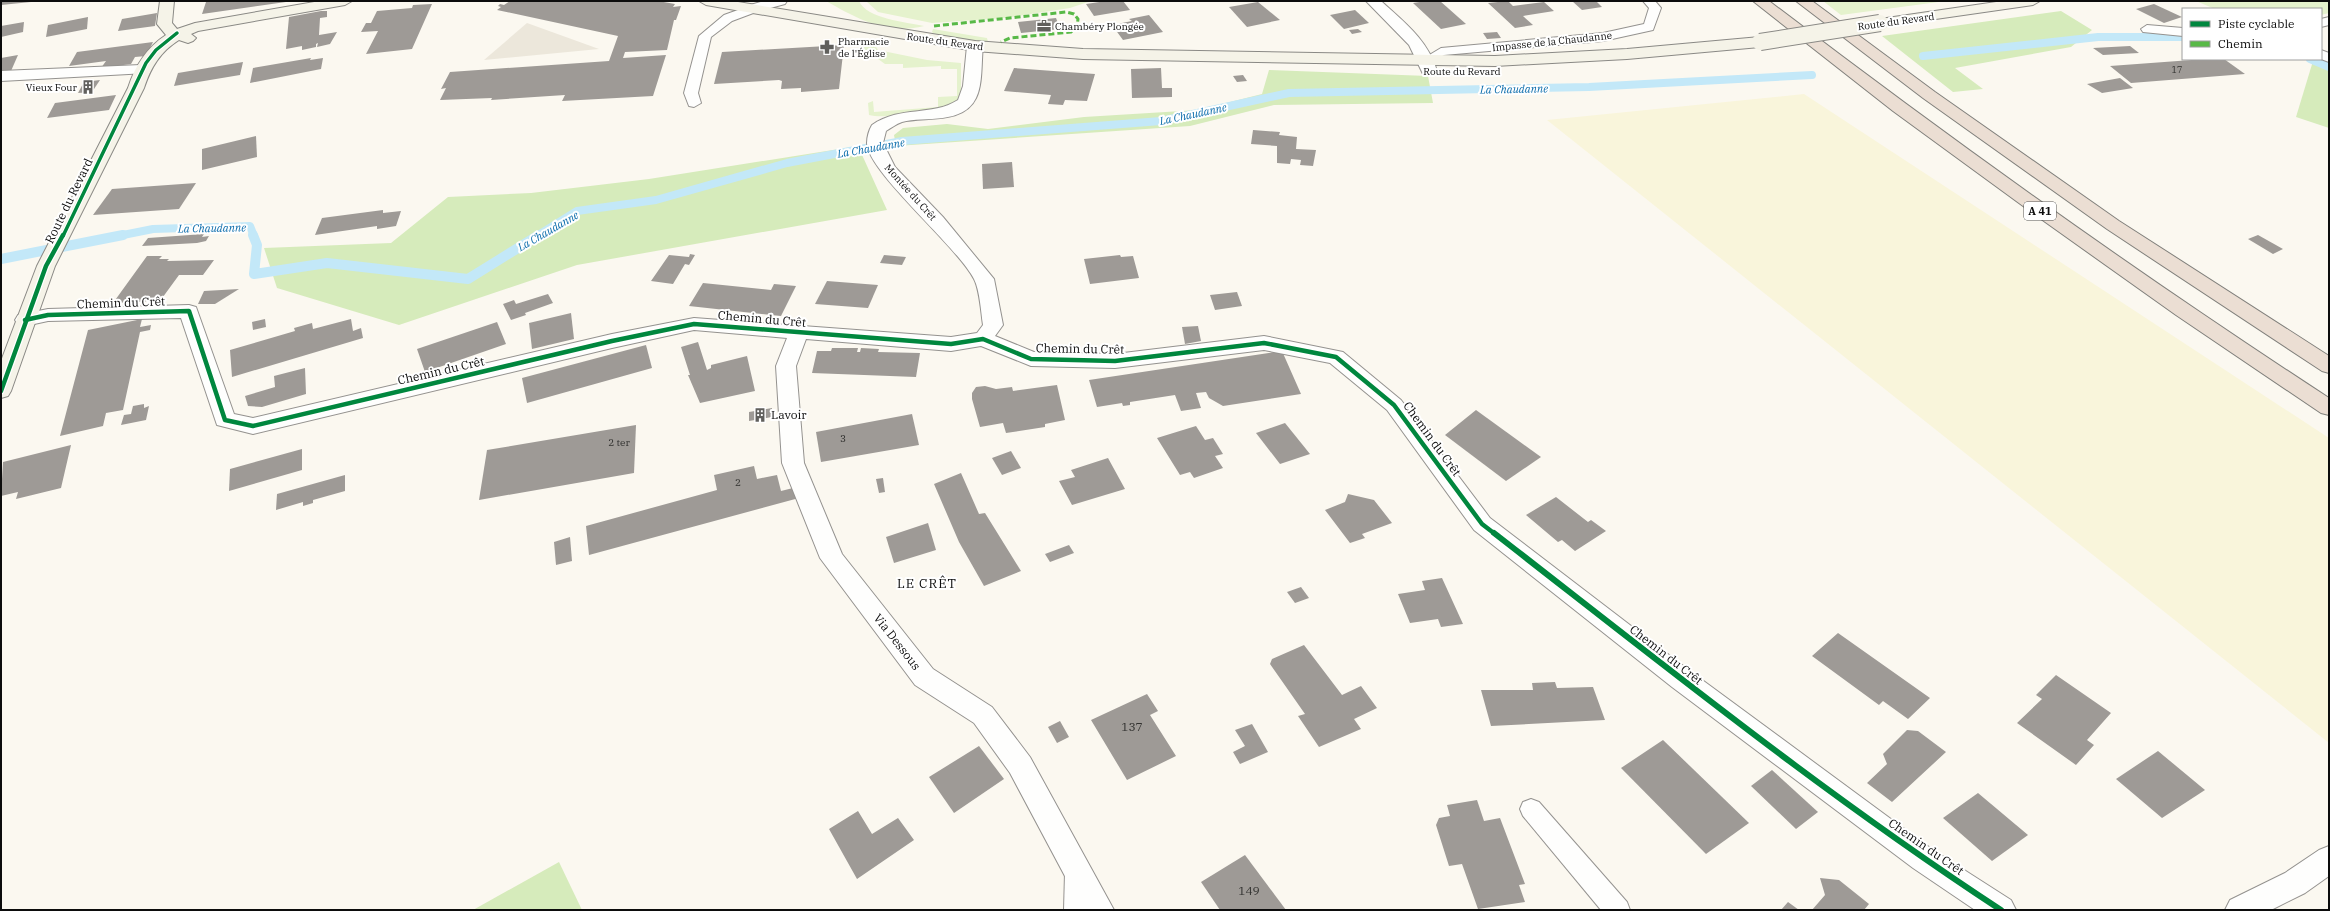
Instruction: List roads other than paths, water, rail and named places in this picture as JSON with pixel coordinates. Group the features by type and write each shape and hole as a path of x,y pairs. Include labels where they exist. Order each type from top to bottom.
{"highway":[{"name":"A 41","path":"1760,1 1983,170 2185,313 2329,408"},
{"name":"A 41","path":"1803,1 1929,95 2063,190 2329,366"}],"main road":[{"path":"167,1 164,24 182,36"},
{"name":"Route du Revard","path":"1,391 25,320 46,266 65,233 136,88 141,70 164,42 238,19 345,1"},
{"name":"Route du Revard","path":"706,1 975,46 1083,54 1163,56 1295,69 1428,66 1515,71 1593,67 1693,55 1760,42 2033,1"},
{"name":"Route du Revard","path":"136,88 168,54 182,36"}],"street":[{"path":"752,9 780,1"},
{"path":"1372,1 1415,43 1428,66"},
{"name":"Montée du Crêt","path":"975,46 968,98 962,106 948,111 901,117 889,121 877,142 888,170 937,221 984,278 993,325 983,339"},
{"path":"1,76 141,70"},
{"name":"Chemin du Crêt","path":"25,320 48,315 189,311 224,420 253,426 612,341 694,324 951,344 983,339 1031,359 1115,361 1264,343 1336,357 1394,405 1482,524 1693,689 1923,859 2001,910"},
{"name":"Via Dessous","path":"799,332 786,366 793,463 832,558 924,677 983,715 1020,765 1099,910"},
{"path":"2240,910 2295,883 2329,859"}],"lane":[{"name":"Impasse de la Chaudanne","path":"1428,66 1441,52 1603,37 1649,27 1655,8 1649,1"},
{"path":"694,103 691,93 705,36 728,18 752,9"},
{"path":"2147,29 2182,32"},
{"path":"1530,809 1610,903 1618,910"},
{"path":"1076,910 1077,870"}],"waterway":[{"path":"1923,56 2098,37 2182,37"},
{"path":"2312,60 2329,67"},
{"name":"La Chaudanne","path":"537,236 577,211 656,200 787,163 902,141 1161,121 1289,93 1589,87 1812,75"},
{"name":"La Chaudanne","path":"123,235 153,229 250,226 254,236"},
{"name":"La Chaudanne","path":"1,259 123,235"},
{"name":"La Chaudanne","path":"118,236 123,235"},
{"name":"La Chaudanne","path":"253,235 257,245 254,274 327,263 468,279 539,235"}],"place":[{"name":"Chambéry Plongée","path":"1044,26"},
{"name":"Pharmacie de l'Église","path":"827,47"},
{"name":"Vieux Four","path":"88,87"},
{"name":"Lavoir","path":"760,415"}],"district":[{"name":"LE CRÊT","path":"927,583"}]}
